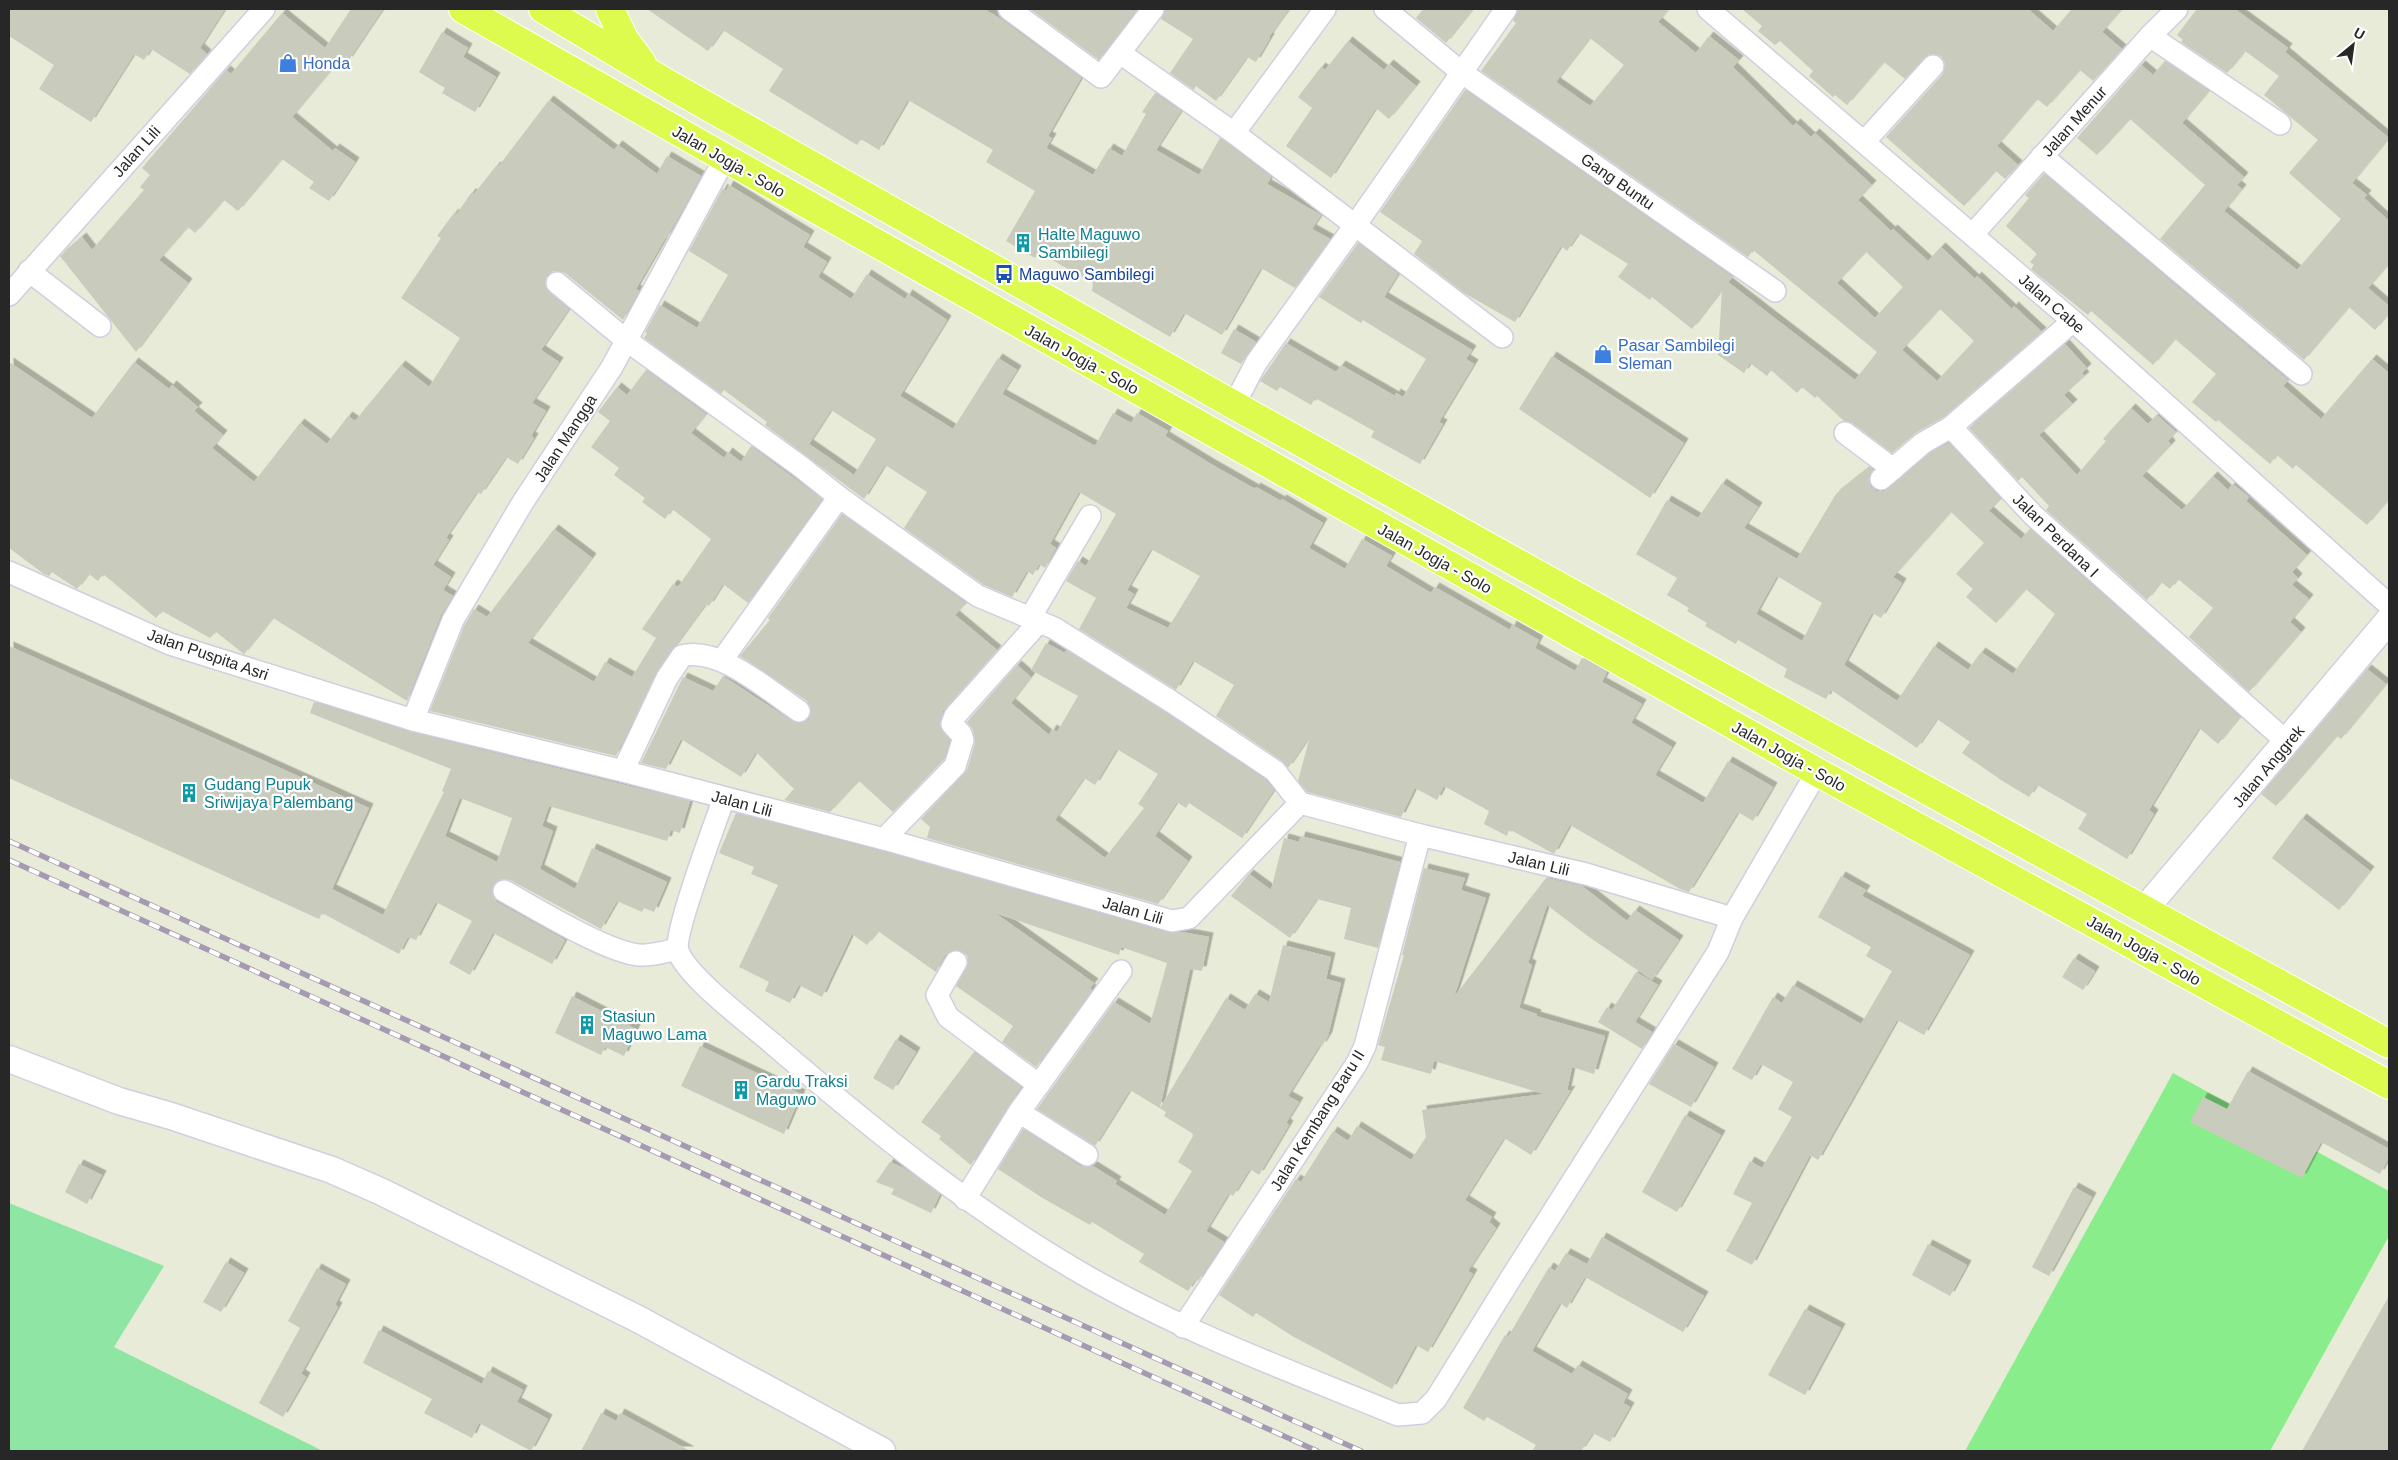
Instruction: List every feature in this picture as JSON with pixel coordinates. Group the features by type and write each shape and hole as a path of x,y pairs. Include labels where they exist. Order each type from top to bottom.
{"highway":[{"path":"524,43 544,9 656,77 1234,405 1828,736 2389,1044"},
{"path":"610,9 624,39 641,63 656,77"},
{"name":"Jalan Jogja - Solo","path":"481,13 524,43 725,158 1817,772 2389,1085"}],"street":[{"name":"Jalan Lili","path":"9,295 264,9"},
{"path":"1009,9 1101,77 1153,9"},
{"path":"1234,133 1325,9"},
{"name":"Gang Buntu","path":"1385,9 1461,72 1775,291"},
{"path":"1234,405 1256,363 1506,9"},
{"name":"Jalan Cabe","path":"1708,9 2073,321 2389,605"},
{"name":"Jalan Menur","path":"1973,234 2176,9"},
{"path":"2150,36 2280,124"},
{"path":"1120,52 1234,133 1356,224 1502,337"},
{"path":"1864,142 1932,66"},
{"path":"2042,156 2301,374"},
{"name":"Jalan Mangga","path":"413,720 453,620 523,502 612,366 725,158"},
{"path":"29,271 100,326"},
{"path":"557,283 626,340 800,466 839,497 978,596 1054,628 1122,671 1275,771 1300,802"},
{"path":"1845,433 1887,474 1923,443 1951,427 2073,321"},
{"name":"Jalan Perdana I","path":"1951,427 2033,515 2288,743"},
{"path":"722,660 839,497"},
{"path":"884,840 955,766 963,740 961,734 952,724 955,716 1035,620 1090,516"},
{"name":"Jalan Puspita Asri","path":"9,572 170,644 413,720"},
{"name":"Jalan Anggrek","path":"2146,910 2288,743 2389,620"},
{"path":"623,771 667,678 682,656 692,653 722,660 799,711"},
{"name":"Jalan Lili","path":"413,720 623,771 884,840 1172,921 1189,918 1300,802 1420,835 1586,874 1732,918"},
{"path":"724,798 682,922 677,949 684,962 710,989 865,1124 1025,1240 1089,1278 1183,1327 1398,1415 1422,1413 1436,1399 1510,1278 1718,952 1732,918 1817,772"},
{"name":"Jalan Kembang Baru II","path":"1183,1327 1357,1063 1365,1046 1420,835"},
{"path":"504,891 590,937 621,950 637,955 653,955 677,949"},
{"path":"956,962 937,995 948,1017 1038,1085"},
{"path":"965,1198 1019,1112 1121,971"},
{"path":"9,1059 119,1101 300,1158 374,1188 638,1319 882,1451"},
{"path":"1019,1112 1087,1155"}],"green space":[{"path":"2173,1073 2389,1191 2389,1236 2270,1451 1965,1451"},
{"path":"9,1203 164,1266 114,1347 323,1451 9,1451"}],"building":[{"path":"9,9 225,9 200,48 207,54 190,74 151,49 144,60 134,54 91,122 39,89 54,65 9,36"},
{"path":"351,9 383,9 348,61 342,57 292,117 333,151 335,148 355,162 329,201 309,188 314,182 282,159 238,211 224,200 195,233 188,227 159,260 188,283 136,352 60,256 82,237 92,250 144,190 140,187 150,175 142,168 226,70 231,74 282,13 325,48"},
{"path":"647,9 984,9 1001,19 1081,78 1048,136 1052,138 1046,148 1093,175 1109,148 1122,156 1146,114 1142,112 1155,93 1181,111 1156,150 1199,175 1220,138 1271,177 1267,184 1321,215 1312,229 1330,239 1295,288 1261,268 1222,335 1184,313 1170,337 1092,291 1093,283 1038,252 1035,258 1006,241 1035,191 986,162 993,150 908,100 879,150 861,139 857,145 769,91 783,69 723,30 708,51"},
{"path":"1030,9 1137,9 1099,60"},
{"path":"1165,9 1289,9 1269,37 1256,62 1247,57 1216,101 1196,86 1194,90 1170,73 1193,39 1161,19"},
{"path":"1423,9 1473,9 1446,43 1416,18"},
{"path":"1518,9 1669,9 1658,22 1696,53 1709,36 1739,60 1733,67 1793,126 1796,123 1811,137 1815,133 1872,185 1858,200 1891,231 1893,229 1928,261 1941,247 1975,279 1977,276 2012,309 2014,306 2042,332 1944,417 1917,432 1892,453 1852,423 1844,421 1817,396 1815,398 1802,387 1797,393 1771,370 1767,376 1750,363 1744,373 1718,355 1722,290 1692,329 1652,297 1650,300 1618,277 1628,264 1579,233 1567,251 1561,246 1515,322 1464,293 1414,254 1422,241 1380,212 1465,90 1733,277 1728,282 1855,380 1877,352 1753,250 1748,257 1481,71 1516,23 1513,21","holes":["1590,38 1624,65 1590,106 1556,82","1866,252 1903,287 1875,318 1837,283","1940,309 1974,341 1937,381 1902,350"]},
{"path":"1742,9 2028,9 2053,31 2072,9 2122,9 2102,32 2122,49 2093,81 2080,70 2047,107 2037,99 1997,146 2018,165 2005,179 1996,171 1964,206 1886,137 1943,74 1945,63 1941,56 1929,54 1905,79 1884,62 1847,105 1835,95 1833,97 1809,76 1813,71 1780,41 1775,45 1758,31 1762,26"},
{"path":"2197,9 2235,9 2288,48 2285,52 2389,138 2352,183 2367,195 2364,198 2389,221 2389,264 2368,288 2389,306 2389,313 2375,330 2349,307 2304,360 2160,239 2205,185 2130,119 2097,155 2077,138 2141,65 2153,75 2165,61 2209,91 2182,123 2244,177 2237,185 2242,189 2224,211 2297,270 2341,219 2289,173 2318,140 2264,95 2279,76 2245,51 2227,73 2181,42 2183,40 2177,35"},
{"path":"442,32 468,48 463,57 496,77 475,112 442,93 445,88 419,72"},
{"path":"1348,41 1384,70 1389,64 1416,86 1389,119 1376,108 1331,178 1286,146 1312,108 1298,97 1321,67 1325,70"},
{"path":"549,100 614,150 618,145 657,174 667,156 701,176 636,289 639,291 623,320 565,273 553,271 547,275 546,288 569,309 541,350 559,362 532,403 546,411 531,436 534,438 518,464 506,457 481,494 477,492 446,538 449,540 433,565 451,577 443,590 453,596 441,615 407,701 273,618 244,654 216,632 210,638 162,611 156,618 103,574 98,581 89,574 77,589 52,572 49,576 44,574 9,548 9,362 92,418 134,362 169,389 172,385 198,407 194,411 223,435 212,448 254,482 300,423 327,444 348,416 355,421 401,365 429,387 460,338 401,298 441,238 437,236 454,213 456,215 471,193 474,194 496,166 498,167"},
{"path":"2044,174 2288,380 2283,386 2321,419 2372,359 2389,373 2389,499 2367,525 2296,465 2293,469 2277,455 2270,464 2218,420 2216,422 2192,402 2216,374 2175,339 2153,365 2091,311 2088,315 2031,269 2034,265 2030,262 2037,254 2006,226 2029,198 2025,195"},
{"path":"729,185 810,235 803,247 827,262 818,277 851,299 867,274 905,299 908,294 947,320 900,396 953,429 998,358 1017,370 1002,394 1095,446 1113,413 1131,423 1137,413 1168,431 1165,436 1211,464 1255,489 1256,487 1281,501 1282,499 1323,523 1309,548 1345,569 1362,539 1392,556 1386,566 1431,593 1435,587 1510,630 1512,625 1539,640 1535,648 1575,671 1582,658 1607,672 1602,682 1642,704 1631,723 1672,747 1655,775 1703,803 1728,761 1773,787 1753,821 1738,812 1689,892 1680,889 1570,825 1554,854 1509,829 1507,836 1484,824 1489,811 1444,786 1437,800 1415,788 1401,817 1307,792 1298,781 1310,736 1288,768 1282,761 1216,716 1234,685 1193,661 1176,690 1079,629 1096,598 1066,581 1078,561 1086,566 1116,514 1079,492 1050,544 1056,548 1045,568 1039,564 1033,575 1027,571 1012,597 984,585 904,528 927,492 885,465 864,499 765,425 767,422 724,390 721,394 644,338 647,333 645,332 660,305 697,328 728,275 689,251 723,188 726,191","holes":["831,410 876,439 854,475 809,444","1151,549 1200,576 1168,628 1126,608 1134,594 1127,590"]},
{"path":"1358,243 1398,274 1384,297 1472,350 1466,359 1474,364 1439,422 1443,424 1420,464 1371,437 1374,431 1315,398 1311,405 1280,387 1277,391 1260,381 1286,343 1336,372 1341,365 1395,396 1396,393 1403,397 1426,359 1363,320 1361,323 1319,297"},
{"path":"1234,329 1256,342 1241,364 1221,353"},
{"path":"2065,344 2087,368 2082,373 2085,376 2064,395 2073,404 2039,435 2077,475 2106,441 2103,439 2131,408 2148,424 2157,415 2176,432 2168,441 2171,445 2142,476 2182,510 2213,476 2228,490 2233,484 2249,497 2246,501 2307,555 2292,572 2298,578 2292,585 2309,599 2290,622 2301,632 2249,692 2189,637 2213,608 2178,579 2170,589 2161,582 2147,600 2046,510 2049,506 2022,477 2018,481 1969,428"},
{"path":"1552,356 1684,443 1650,498 1519,409"},
{"path":"646,370 706,414 691,433 724,458 728,452 741,462 751,446 822,499 748,603 723,584 709,606 706,604 657,671 616,756 430,711 464,626 474,609 487,617 554,529 592,558 528,643 594,682 605,662 632,677 656,638 642,629 673,584 678,587 711,539 672,509 665,519 642,502 645,498 614,475 619,468 591,447 610,421 598,412 617,387 627,395"},
{"path":"1949,443 2001,499 1989,511 2021,539 2030,529 2240,717 2218,744 2199,728 2149,810 2154,814 2127,859 2078,829 2087,814 2037,785 2029,797 1962,753 1970,742 1937,719 1917,748 1831,690 1826,699 1784,677 1787,669 1738,640 1736,644 1705,626 1707,623 1687,611 1689,608 1667,595 1677,578 1636,554 1667,500 1698,518 1722,483 1758,507 1744,528 1797,559 1836,494 1870,467 1873,470 1869,475 1871,487 1876,491 1884,491 1930,453","holes":["1951,512 1984,543 1956,574 1973,589 1966,597 1996,623 2026,589 2055,614 2013,674 1981,652 1968,670 1934,646 1897,701 1844,665 1872,613 1881,618 1902,583 1893,577","1777,576 1822,603 1802,641 1756,614"]},
{"path":"842,514 966,603 955,615 997,650 943,711 940,727 950,740 944,759 893,812 859,781 830,812 784,800 794,789 756,752 741,777 681,739 666,769 641,763 683,677 713,691 723,676 792,721 804,722 809,719 811,712 807,701 740,656 770,620 768,618"},
{"path":"1046,643 1065,653 1066,650 1165,712 1266,780 1274,790 1242,838 1189,803 1186,808 1177,802 1155,836 1188,861 1158,904 927,838 930,827 921,819 967,770 975,743 973,730 967,722 1017,665 1031,677 1011,703 1049,735 1052,729 1057,732 1078,696 1031,670","holes":["1117,749 1158,774 1138,804 1144,808 1105,858 1055,820 1084,778 1095,785"]},
{"path":"9,646 369,808 332,889 383,915 444,792 442,791 451,769 310,713 314,702 410,732 690,801 680,833 671,830 667,841 549,806 542,826 553,831 540,869 575,889 592,848 667,882 654,912 644,908 642,912 617,901 601,929 510,880 503,879 497,881 492,891 497,902 565,940 552,964 493,933 470,975 449,963 472,921 436,902 416,940 408,937 399,954 322,913 319,919 9,778","holes":["460,798 512,818 497,862 445,836"]},
{"path":"2367,669 2386,684 2341,739 2337,736 2276,806 2261,794"},
{"path":"736,813 881,851 1169,933 1182,932 1209,937 1202,971 1190,969 1160,1108 1226,998 1245,1010 1255,994 1269,1002 1283,945 1331,957 1326,979 1341,983 1328,1036 1322,1046 1320,1045 1288,1096 1299,1102 1286,1123 1289,1125 1259,1175 1250,1169 1233,1196 1229,1193 1206,1231 1224,1242 1198,1281 1195,1280 1188,1291 1139,1262 1144,1254 1092,1222 1090,1225 1041,1197 998,1169 1023,1129 1080,1166 1093,1166 1117,1181 1115,1184 1165,1215 1192,1171 1178,1162 1193,1136 1192,1133 1164,1116 1166,1112 1130,1090 1095,1146 1037,1109 1114,1002 1150,1024 1167,963 1121,947 1119,955 995,913 1094,983 1090,988 1092,990 1036,1067 1002,1042 1013,1026 956,986 968,962 967,955 956,950 945,955 936,972 878,931 867,945 852,934 822,997 799,985 790,1003 765,991 769,982 739,967 778,885 751,874 754,867 719,853"},
{"path":"2302,818 2370,871 2339,910 2272,858"},
{"path":"1301,836 1400,862 1378,948 1344,939 1351,908 1317,899 1290,938 1231,896 1249,874 1271,890 1284,838 1299,842"},
{"path":"1424,868 1465,878 1461,890 1486,898 1454,997 1546,878 1582,886 1627,921 1635,910 1679,940 1652,980 1589,937 1547,905 1528,963 1532,965 1519,1008 1537,1014 1536,1016 1605,1036 1594,1074 1572,1067 1567,1091 1571,1090 1531,1155 1504,1138 1465,1200 1492,1217 1489,1222 1496,1228 1468,1271 1473,1274 1428,1352 1416,1345 1392,1389 1294,1337 1256,1313 1253,1317 1219,1295 1296,1179 1301,1182 1333,1131 1348,1141 1357,1126 1411,1160 1426,1137 1422,1110 1544,1094 1434,1061 1431,1074 1381,1060 1385,1047 1378,1045 1404,955 1402,955"},
{"path":"1841,876 1866,890 1862,896 1970,955 1924,1035 1897,1020 1818,1160 1810,1155 1752,1265 1726,1251 1752,1203 1733,1194 1750,1161 1762,1168 1792,1117 1778,1109 1793,1082 1761,1064 1752,1080 1732,1069 1773,997 1782,1003 1793,985 1861,1024 1892,971 1866,956 1871,947 1818,917"},
{"path":"2074,958 2095,971 2083,990 2062,977"},
{"path":"1636,972 1658,985 1635,1022 1652,1032 1642,1049 1598,1022 1607,1007 1612,1010"},
{"name":"Stasiun Maguwo Lama","path":"572,996 636,1029 624,1056 605,1047 601,1055 555,1033"},
{"path":"896,1039 916,1052 893,1090 873,1078"},
{"path":"1674,1044 1714,1067 1691,1107 1649,1084"},
{"name":"Gardu Traksi Maguwo","path":"700,1046 801,1094 784,1134 681,1086"},
{"path":"974,1052 1021,1087 971,1165 939,1139 941,1136 921,1122"},
{"path":"2248,1071 2389,1149 2389,1157 2380,1174 2321,1142 2302,1178 2190,1122 2203,1097 2227,1109"},
{"path":"1685,1115 1721,1135 1677,1212 1642,1192"},
{"path":"890,1162 904,1168 940,1194 931,1213 891,1194 894,1189 876,1182"},
{"path":"79,1164 102,1175 87,1204 65,1192"},
{"path":"2074,1187 2092,1197 2049,1276 2032,1267"},
{"path":"1602,1237 1704,1296 1683,1332 1585,1277 1567,1308 1560,1303 1532,1351 1572,1374 1578,1365 1628,1394 1623,1403 1630,1407 1610,1442 1593,1433 1581,1451 1532,1451 1536,1445 1487,1417 1484,1421 1463,1408 1505,1335 1508,1337 1549,1267 1555,1271 1566,1253 1587,1264"},
{"path":"1928,1244 1967,1265 1950,1296 1912,1275"},
{"path":"226,1262 244,1273 221,1312 203,1302"},
{"path":"317,1268 346,1284 335,1305 338,1307 301,1374 306,1377 283,1417 259,1403 300,1328 288,1321"},
{"path":"2389,1296 2389,1451 2302,1451"},
{"path":"1805,1309 1841,1328 1805,1395 1768,1375"},
{"path":"379,1330 482,1384 488,1371 523,1390 517,1402 548,1419 531,1451 479,1423 472,1438 424,1413 432,1399 363,1363"},
{"path":"601,1413 616,1421 620,1413 690,1451 581,1451"}],"railway":[{"path":"9,841 1361,1451"},
{"path":"9,860 1317,1451"}],"place":[{"name":"Honda","path":"288,63"},
{"name":"Halte Maguwo Sambilegi","path":"1023,243"},
{"name":"Maguwo Sambilegi","path":"1004,274"},
{"name":"Pasar Sambilegi Sleman","path":"1603,354"},
{"name":"Gudang Pupuk Sriwijaya Palembang","path":"189,793"},
{"name":"Stasiun Maguwo Lama","path":"587,1025"},
{"name":"Gardu Traksi Maguwo","path":"741,1090"}]}
